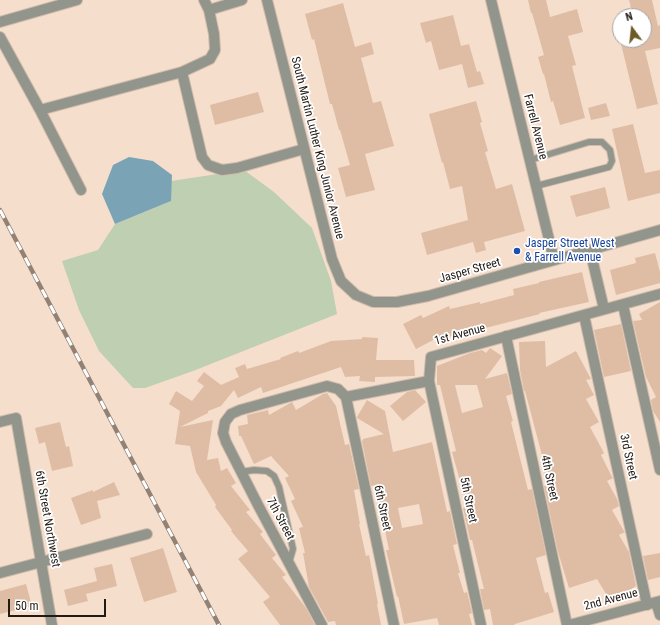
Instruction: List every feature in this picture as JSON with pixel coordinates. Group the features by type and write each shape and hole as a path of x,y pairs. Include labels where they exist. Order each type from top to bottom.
{"street":[{"path":"0,22 77,0"},
{"path":"40,110 182,72 210,59 215,50 214,34 209,10 204,0"},
{"path":"209,10 242,0"},
{"name":"South Martin Luther King Junior Avenue","path":"267,0 332,259 342,281 356,295"},
{"name":"Farrell Avenue","path":"490,0 554,260"},
{"path":"0,37 81,190"},
{"path":"182,72 202,157 208,165 222,170 237,168 304,149"},
{"name":"Jasper Street","path":"356,295 372,302 397,302 428,296 660,230"},
{"path":"590,250 604,309"},
{"name":"1st Avenue","path":"429,381 431,357 660,294"},
{"path":"623,305 660,470"},
{"name":"3rd Street","path":"584,315 654,602 660,616"},
{"name":"4th Street","path":"506,336 568,625"},
{"path":"346,397 429,381"},
{"name":"5th Street","path":"429,381 481,625"},
{"name":"7th Street","path":"322,625 241,472 223,433 225,422 231,414 240,410 327,386 338,389 346,397"},
{"name":"6th Street","path":"346,397 394,625"},
{"name":"6th Street Northwest","path":"0,422 16,418 52,625"},
{"path":"0,573 147,534"},
{"name":"2nd Avenue","path":"568,625 654,602"}],"lane":[{"path":"530,160 589,142 602,142 610,150 612,161 610,167 536,186"},
{"path":"241,472 254,470 267,471 274,476 279,487 293,549 289,563"}],"green space":[{"path":"244,170 274,192 312,228 331,281 337,314 193,371 145,388 133,388 99,351 79,310 62,261 98,250 115,224 171,201 171,181"}],"water":[{"path":"129,157 153,161 172,175 171,201 115,224 102,194 113,165"}],"building":[{"path":"528,0 546,0 550,17 577,9 583,32 568,36 576,65 572,66 585,118 560,125 553,101 551,102 538,57 544,55"},
{"path":"629,0 652,0 658,26 660,25 660,48 645,51 658,104 637,109 622,48 652,48 652,8 631,8"},
{"path":"343,3 355,47 371,42 374,54 361,58 373,103 381,101 394,146 365,154 375,190 346,197 338,168 350,165 332,104 330,104 314,39 312,40 305,14"},
{"path":"453,15 461,46 469,44 477,72 480,71 484,84 468,88 462,64 439,70 431,41 426,43 420,23"},
{"path":"258,92 264,112 215,125 210,105"},
{"path":"476,101 482,122 480,123 488,151 485,152 496,189 512,184 525,231 484,242 486,250 476,253 473,242 427,255 421,233 468,220 462,186 450,189 429,114"},
{"path":"606,103 610,116 591,120 588,108"},
{"path":"633,124 645,173 660,170 660,193 628,201 612,129"},
{"path":"605,187 610,208 576,217 570,196"},
{"path":"655,253 660,272 660,283 616,295 610,270 636,263 635,258"},
{"path":"582,272 589,302 539,313 540,314 466,333 465,330 440,341 439,337 416,349 403,324 421,315 423,318 449,306 450,309 480,302 480,304 514,295 513,289"},
{"path":"660,302 660,422 653,411 651,400 656,397 646,377 633,321 642,320 639,314"},
{"path":"621,324 631,371 604,377 594,330"},
{"path":"362,337 378,338 376,360 414,360 415,376 375,377 375,382 359,381 360,376 345,377 341,367 263,393 261,387 238,398 234,390 221,406 208,411 208,413 180,427 213,420 207,460 218,458 221,471 227,468 236,483 231,486 250,510 246,512 263,532 260,534 276,555 272,558 286,575 282,577 306,608 315,625 280,625 263,602 270,597 238,559 248,551 231,531 232,530 215,507 216,505 196,472 190,446 175,444 180,411 169,404 176,391 192,401 204,386 197,381 204,372 221,385 239,377 235,368 245,364 247,369 281,359 280,358 298,351 299,353 331,341 362,339"},
{"path":"545,341 546,367 576,351 591,379 586,380 594,395 586,399 599,422 590,427 604,453 601,455 613,478 607,481 617,499 619,506 612,510 625,532 619,535 629,552 636,586 611,602 597,579 569,588 558,552 544,486 548,485 541,460 543,459 524,391 520,370 519,342"},
{"path":"490,348 502,356 485,379 507,373 512,394 506,396 513,421 511,422 528,490 532,489 546,555 536,558 545,593 548,592 554,612 514,625 493,625 490,609 484,610 480,589 484,589 472,540 470,540 463,508 467,506 452,452 456,451 440,385 437,385 437,366 470,353 482,350 486,353","holes":["455,385 477,385 483,407 462,413"]},
{"path":"415,390 426,402 403,421 390,406 407,392"},
{"path":"327,393 336,406 345,445 349,444 359,489 354,490 359,524 366,556 369,555 381,625 336,625 335,621 328,622 309,587 303,553 305,553 299,528 303,527 291,501 295,499 285,478 289,476 271,456 254,464 241,436 239,436 238,426 248,424 247,415 268,410 269,415 292,402 296,410"},
{"path":"367,400 385,411 393,452 432,442 447,512 450,511 457,544 453,545 460,573 458,573 464,593 467,592 472,613 469,614 472,625 439,625 437,618 404,624 386,550 389,550 376,485 371,486 362,441 363,439 384,434 357,417","holes":["419,504 423,524 402,528 398,508"]},
{"path":"60,422 66,447 69,446 73,466 52,471 45,442 39,444 35,428"},
{"path":"114,482 120,495 97,501 101,518 81,525 71,498 93,490 93,492"},
{"path":"163,548 177,592 144,602 130,558"},
{"path":"660,553 660,577 648,580 643,556"},
{"path":"112,564 117,586 86,594 88,601 68,606 64,590 97,581 94,568"},
{"path":"26,584 32,606 0,614 0,591"}],"railway":[{"path":"0,210 219,625"}],"place":[{"name":"Jasper Street West & Farrell Avenue","path":"517,251"}]}
